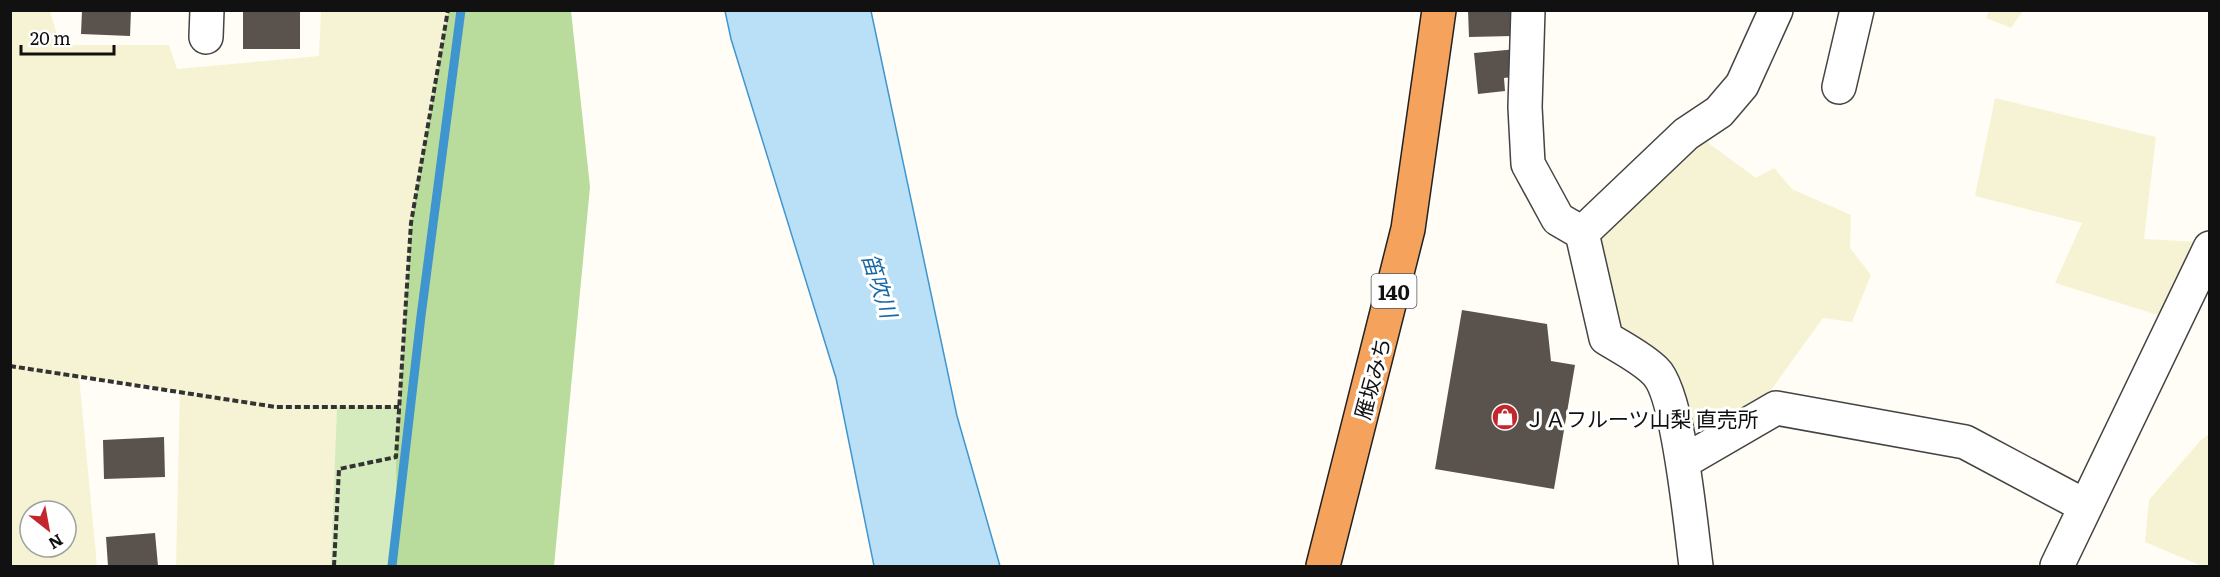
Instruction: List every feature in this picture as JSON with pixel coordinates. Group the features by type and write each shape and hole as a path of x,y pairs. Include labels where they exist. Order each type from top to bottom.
{"highway":[{"name":"雁坂みち","path":"1323,567 1408,229 1439,10"}],"street":[{"path":"1528,10 1525,107 1528,164 1558,219 1582,233 1606,338 1655,371 1666,385 1683,462 1696,567"},
{"path":"1582,233 1686,134 1719,112 1742,85 1776,10"},
{"path":"1839,87 1857,10"},
{"path":"2057,567 2210,248"},
{"path":"1683,462 1776,408 1965,442 2085,507"}],"path":[{"path":"334,567 339,469 396,457 411,223 448,10"},
{"path":"10,366 276,406 399,407"}],"shaded area":[{"path":"1989,10 2023,11 2011,28 1986,18"},
{"path":"10,11 50,11 60,45 169,45 177,69 319,56 321,11 448,11 411,223 399,407 337,407 334,566 176,566 180,391 79,376 97,566 11,566"},
{"path":"1995,98 2156,137 2144,239 2200,242 2158,315 2055,283 2082,223 1975,196"},
{"path":"1699,136 1756,178 1774,168 1792,189 1851,215 1850,248 1871,275 1852,322 1823,318 1771,390 1686,451 1608,318 1597,251 1604,221"},
{"path":"2209,434 2209,566 2202,566 2145,542 2149,500 2200,441"}],"green space":[{"path":"448,11 571,11 590,187 554,566 393,566 397,531 396,457 411,223"},
{"path":"337,407 399,407 393,566 331,566"}],"water":[{"name":"笛吹川","path":"725,11 871,11 957,416 1000,566 874,566 836,378 731,39"}],"building":[{"path":"82,10 131,10 130,36 81,34"},
{"path":"243,10 300,10 300,49 243,49"},
{"path":"1468,10 1512,10 1513,36 1469,37"},
{"path":"1517,49 1520,76 1504,78 1505,91 1478,94 1474,53"},
{"name":"ＪＡフルーツ山梨 直売所","path":"1462,310 1547,324 1551,361 1575,365 1554,489 1435,469"},
{"path":"164,437 165,477 104,479 103,440"},
{"path":"155,533 158,566 108,566 106,537"}],"waterway":[{"path":"392,566 421,316 461,10"}],"place":[{"name":"ＪＡフルーツ山梨 直売所","path":"1505,417"}]}
